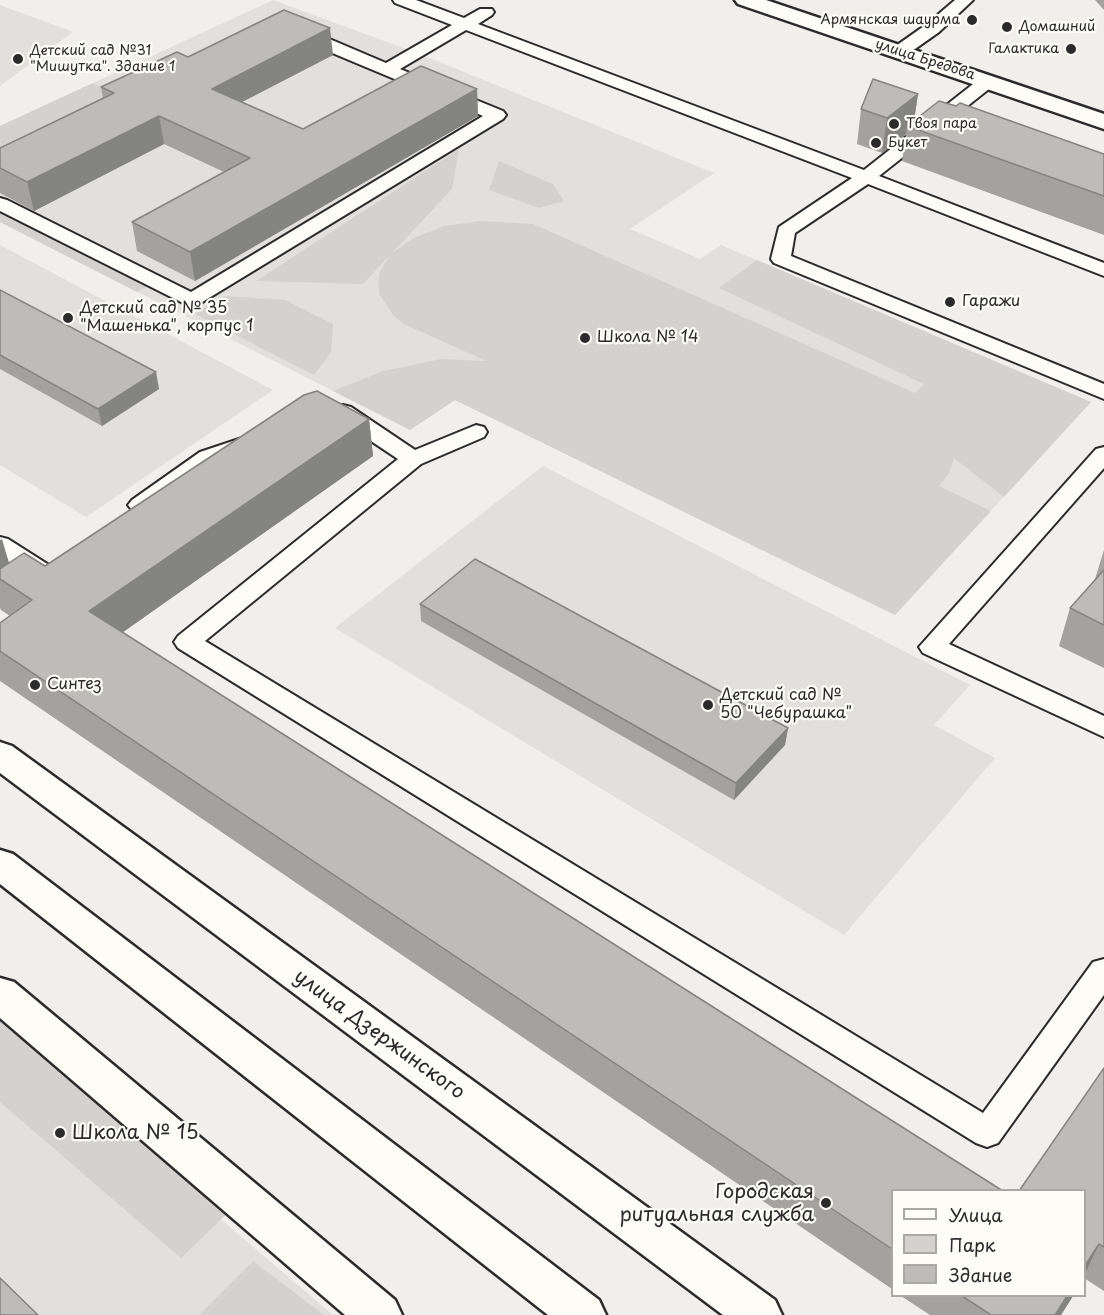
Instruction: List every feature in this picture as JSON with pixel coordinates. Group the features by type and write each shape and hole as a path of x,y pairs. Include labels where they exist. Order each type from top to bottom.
{"street":[{"name":"улица Бредова","path":"745,0 1104,122"},
{"name":"улица Дзержинского","path":"0,755 759,1315"},
{"path":"0,864 583,1315"},
{"path":"0,994 380,1315"}],"lane":[{"path":"401,0 1104,270"},
{"path":"899,52 933,28 965,0"},
{"path":"387,69 486,12"},
{"path":"0,204 192,300 497,115 285,27"},
{"path":"988,81 866,177 786,231 782,259 1104,392"},
{"path":"320,420 342,412 413,459"},
{"path":"476,432 413,459 187,642 987,1133 1104,971"},
{"path":"120,518 208,457 264,438"},
{"path":"1104,454 932,647 1104,727"},
{"path":"0,544 43,572"}],"shaded area":[{"name":"Школа № 14","path":"273,0 417,53 714,173 630,229 700,259 721,245 1091,402 895,615 455,400 410,430 0,222 0,126"},
{"name":"Детский сад №31 \"Мишутка\". Здание 1","path":"0,5 73,32 0,86"},
{"name":"Детский сад № 35 \"Машенька\", корпус 1","path":"0,245 273,390 86,517 0,465"},
{"name":"Детский сад № 50 \"Чебурашка\"","path":"543,466 970,685 934,725 995,758 844,935 335,628"},
{"name":"Школа № 15","path":"0,1031 238,1234 333,1315 0,1315"}],"green space":[{"path":"93,83 115,95 0,149 0,126"},
{"path":"459,149 452,189 392,253 414,238 444,226 480,221 533,224 915,393 924,384 719,288 757,260 1091,402 1004,497 954,458 949,473 939,486 991,511 895,615 455,400 410,430 333,391 383,371 441,359 486,361 404,324 393,315 380,295 378,285 379,274 389,256 363,284 256,281"},
{"path":"499,161 553,184 564,201 539,208 489,190"},
{"path":"0,208 152,284 137,292 0,222"},
{"path":"224,296 285,300 333,324 331,352 314,375 195,314"},
{"path":"0,1006 238,1203 181,1258 0,1102"},
{"path":"253,1261 324,1315 199,1315"}],"building":[{"path":"284,10 330,28 212,89 303,129 421,66 477,89 190,252 132,222 250,158 159,116 27,182 0,168 0,148 114,93 101,87 177,52 188,57"},
{"path":"873,79 918,94 887,118 861,109"},
{"path":"939,101 956,106 960,103 1104,154 1104,196 907,126"},
{"path":"0,290 156,372 98,409 0,355"},
{"path":"317,391 369,419 89,611 1000,1189 891,1189 891,1248 0,651 0,623 32,600 0,579 0,569 24,553 45,566 304,395"},
{"path":"475,559 788,728 736,783 420,604"},
{"path":"1104,570 1104,625 1070,608"},
{"path":"1104,1068 1104,1247 1099,1244 1086,1264 1086,1189 1020,1189"},
{"path":"0,1278 38,1315 0,1315"},
{"path":"964,1297 1066,1297 1055,1315 991,1315"}],"place":[{"name":"Армянская шаурма","path":"972,20"},
{"name":"Домашний","path":"1007,27"},
{"name":"Галактика","path":"1071,49"},
{"name":"Детский сад №31 \"Мишутка\". Здание 1","path":"18,59"},
{"name":"Твоя пара","path":"894,124"},
{"name":"Букет","path":"876,143"},
{"name":"Гаражи","path":"950,302"},
{"name":"Детский сад № 35 \"Машенька\", корпус 1","path":"68,318"},
{"name":"Школа № 14","path":"585,338"},
{"name":"Синтез","path":"35,685"},
{"name":"Детский сад № 50 \"Чебурашка\"","path":"708,705"},
{"name":"Школа № 15","path":"60,1133"},
{"name":"Городская ритуальная служба","path":"826,1203"}]}
